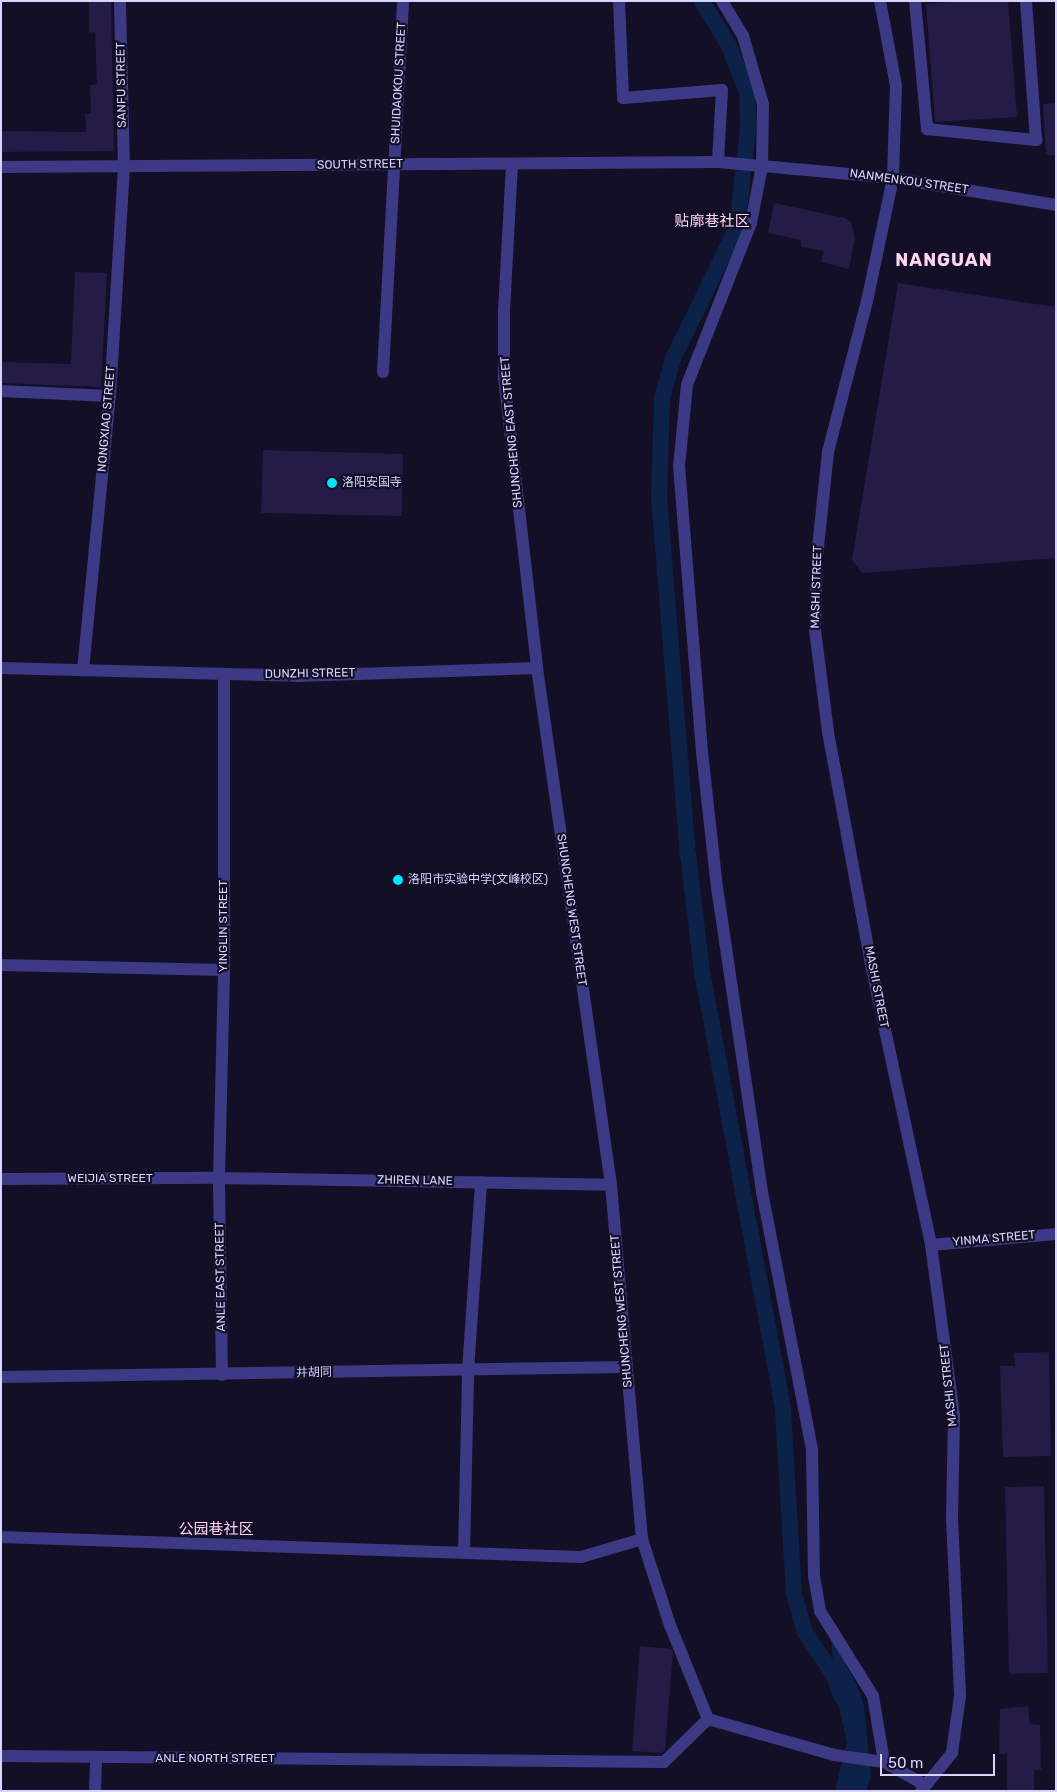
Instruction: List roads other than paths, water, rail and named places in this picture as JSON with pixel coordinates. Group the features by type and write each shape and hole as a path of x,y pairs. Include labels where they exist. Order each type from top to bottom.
{"street":[{"name":"SANFU STREET","path":"120,1 124,168"},
{"name":"SHUIDAOKOU STREET","path":"383,372 403,1"},
{"path":"619,1 623,98 722,90 718,162"},
{"path":"722,1 743,36 763,104 762,166 751,223 688,385 679,466 702,752 718,887 762,1192 812,1450 814,1576 820,1611 873,1696 884,1762"},
{"name":"MASHI STREET","path":"880,1 896,86 893,178 867,301 828,452 817,557 815,630 828,732 872,969 931,1245 954,1416 952,1518 960,1696 952,1753 923,1788"},
{"path":"915,1 928,129 1036,140 1026,1"},
{"name":"SOUTH STREET","path":"1,167 124,168 718,162"},
{"name":"NANMENKOU STREET","path":"718,162 893,178 1056,204"},
{"name":"SHUNCHENG EAST STREET","path":"512,164 504,310 504,377 537,668"},
{"name":"NONGXIAO STREET","path":"83,670 110,396 124,168"},
{"path":"1,391 110,396"},
{"name":"DUNZHI STREET","path":"1,668 296,676 537,668"},
{"name":"SHUNCHENG WEST STREET","path":"537,668 610,1185 642,1539 670,1625 708,1719"},
{"name":"YINGLIN STREET","path":"219,1178 224,970 224,674"},
{"path":"1,965 224,970"},
{"name":"ZHIREN LANE","path":"219,1178 610,1185"},
{"name":"WEIJIA STREET","path":"1,1179 219,1178"},
{"name":"ANLE EAST STREET","path":"219,1178 222,1375"},
{"path":"464,1553 468,1370 481,1182"},
{"name":"YINMA STREET","path":"931,1245 1056,1234"},
{"name":"井胡同","path":"1,1377 222,1375 627,1366"},
{"path":"1,1537 581,1557 642,1539"},
{"path":"708,1719 834,1755 884,1762 923,1788"},
{"name":"ANLE NORTH STREET","path":"1,1756 664,1762 708,1719"},
{"path":"95,1791 96,1758"}],"water":[{"path":"831,1637 856,1683 864,1705 871,1777 866,1791 835,1791 847,1742 835,1689"}],"waterway":[{"path":"702,1 729,46 747,92 748,128 737,227 673,359 662,398 659,497 688,854 702,971 783,1410 794,1594 805,1632 833,1674 842,1697"}],"place":[{"name":"洛阳安国寺","path":"332,483"},
{"name":"洛阳市实验中学(文峰校区)","path":"398,880"}],"district":[{"name":"贴廓巷社区","path":"712,222"},
{"name":"NANGUAN","path":"944,260"},
{"name":"公园巷社区","path":"216,1530"}]}
